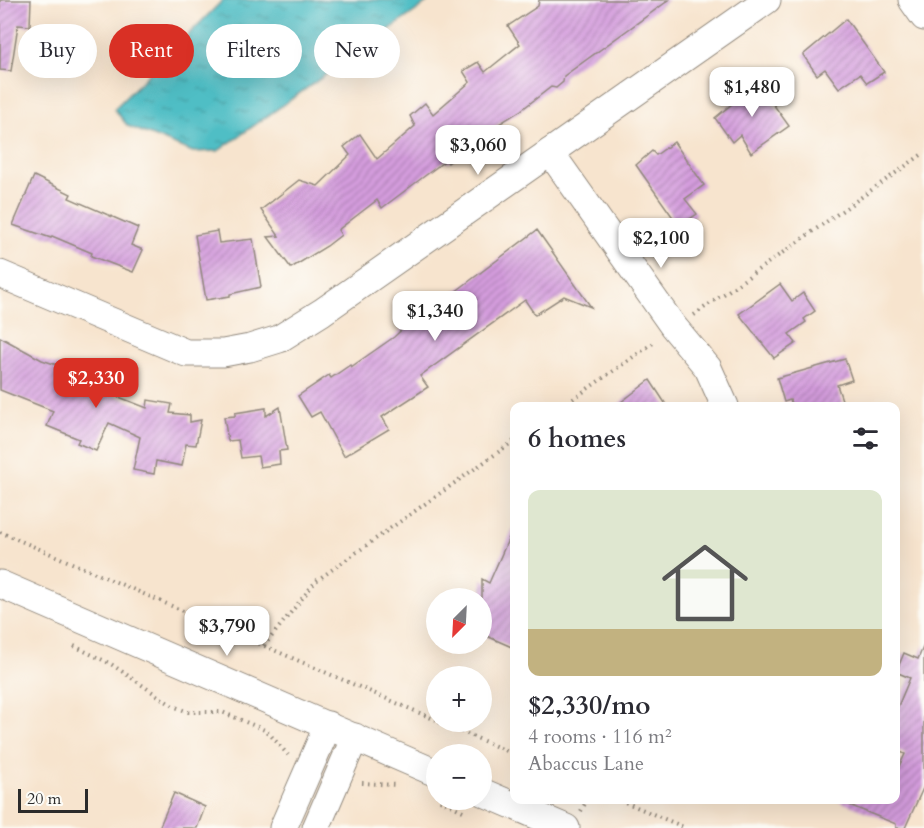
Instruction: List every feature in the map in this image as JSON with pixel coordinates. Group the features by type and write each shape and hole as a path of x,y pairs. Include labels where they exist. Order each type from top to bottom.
{"street":[{"path":"0,274 186,353 223,353 279,339 322,312 767,0"},
{"path":"912,0 924,17"},
{"path":"550,152 675,328 708,368 723,402"},
{"path":"0,584 426,769"},
{"path":"282,828 328,725"},
{"path":"316,828 354,737"},
{"path":"492,796 566,828"}],"path":[{"path":"569,402 924,153"},
{"path":"264,646 316,581 510,444"},
{"path":"0,532 426,716"},
{"path":"69,643 111,664 173,706 188,712 222,712 267,730 288,755 310,768"},
{"path":"463,732 510,752"},
{"path":"337,778 349,782 401,786"},
{"path":"629,804 686,828"}],"water":[{"path":"223,0 431,0 397,24 314,24 314,78 321,78 218,151 193,152 128,126 114,109 145,78 194,78 194,29"}],"building":[{"path":"0,0 31,0 30,24 18,24 11,71 0,70"},
{"path":"539,0 669,0 564,76 563,82 556,88 551,87 520,111 465,145 467,148 448,163 446,160 382,208 377,200 338,230 341,235 291,268 268,237 279,236 261,210 299,180 318,186 350,155 344,147 360,134 377,159 415,126 410,116 425,103 433,114 470,82 463,71 478,62 485,72 520,44 508,26 538,6"},
{"path":"846,19 884,72 867,83 860,74 839,88 825,69 817,75 803,55"},
{"path":"755,79 789,126 751,153 740,135 732,142 715,118 739,98 735,92"},
{"path":"674,142 704,185 685,199 697,214 679,226 636,165 652,151 656,155"},
{"path":"34,176 71,194 69,198 138,228 131,245 143,250 133,272 91,256 92,253 52,236 51,238 13,225"},
{"path":"537,230 591,307 564,296 535,315 525,300 420,376 428,387 382,417 389,429 344,456 320,412 311,417 298,396 329,375 331,378 350,365 351,367 394,337 414,318 451,295"},
{"path":"217,231 219,243 253,239 261,287 206,300 195,235"},
{"path":"780,284 792,301 803,293 815,311 804,319 806,322 789,334 796,343 774,358 739,314"},
{"path":"0,337 42,360 93,377 92,380 108,387 106,392 147,408 148,400 172,404 170,413 190,415 190,422 201,420 196,445 186,444 182,466 156,461 154,474 133,470 140,437 109,423 96,451 77,443 79,439 47,426 53,411 0,390"},
{"path":"845,359 852,380 837,385 843,402 791,402 790,400 784,402 777,378"},
{"path":"650,380 664,402 621,402"},
{"path":"280,407 287,450 279,451 280,464 260,467 258,456 241,458 238,440 228,441 224,417 266,408 266,416"},
{"path":"510,535 510,646 492,638 492,588 482,588 482,579 489,583"},
{"path":"924,645 924,786 905,828 896,828 896,824 847,804 900,804 900,765 905,754 900,752 900,702 910,678 900,674 900,662 904,653 918,659"},
{"path":"174,793 205,807 197,828 159,828"}]}
